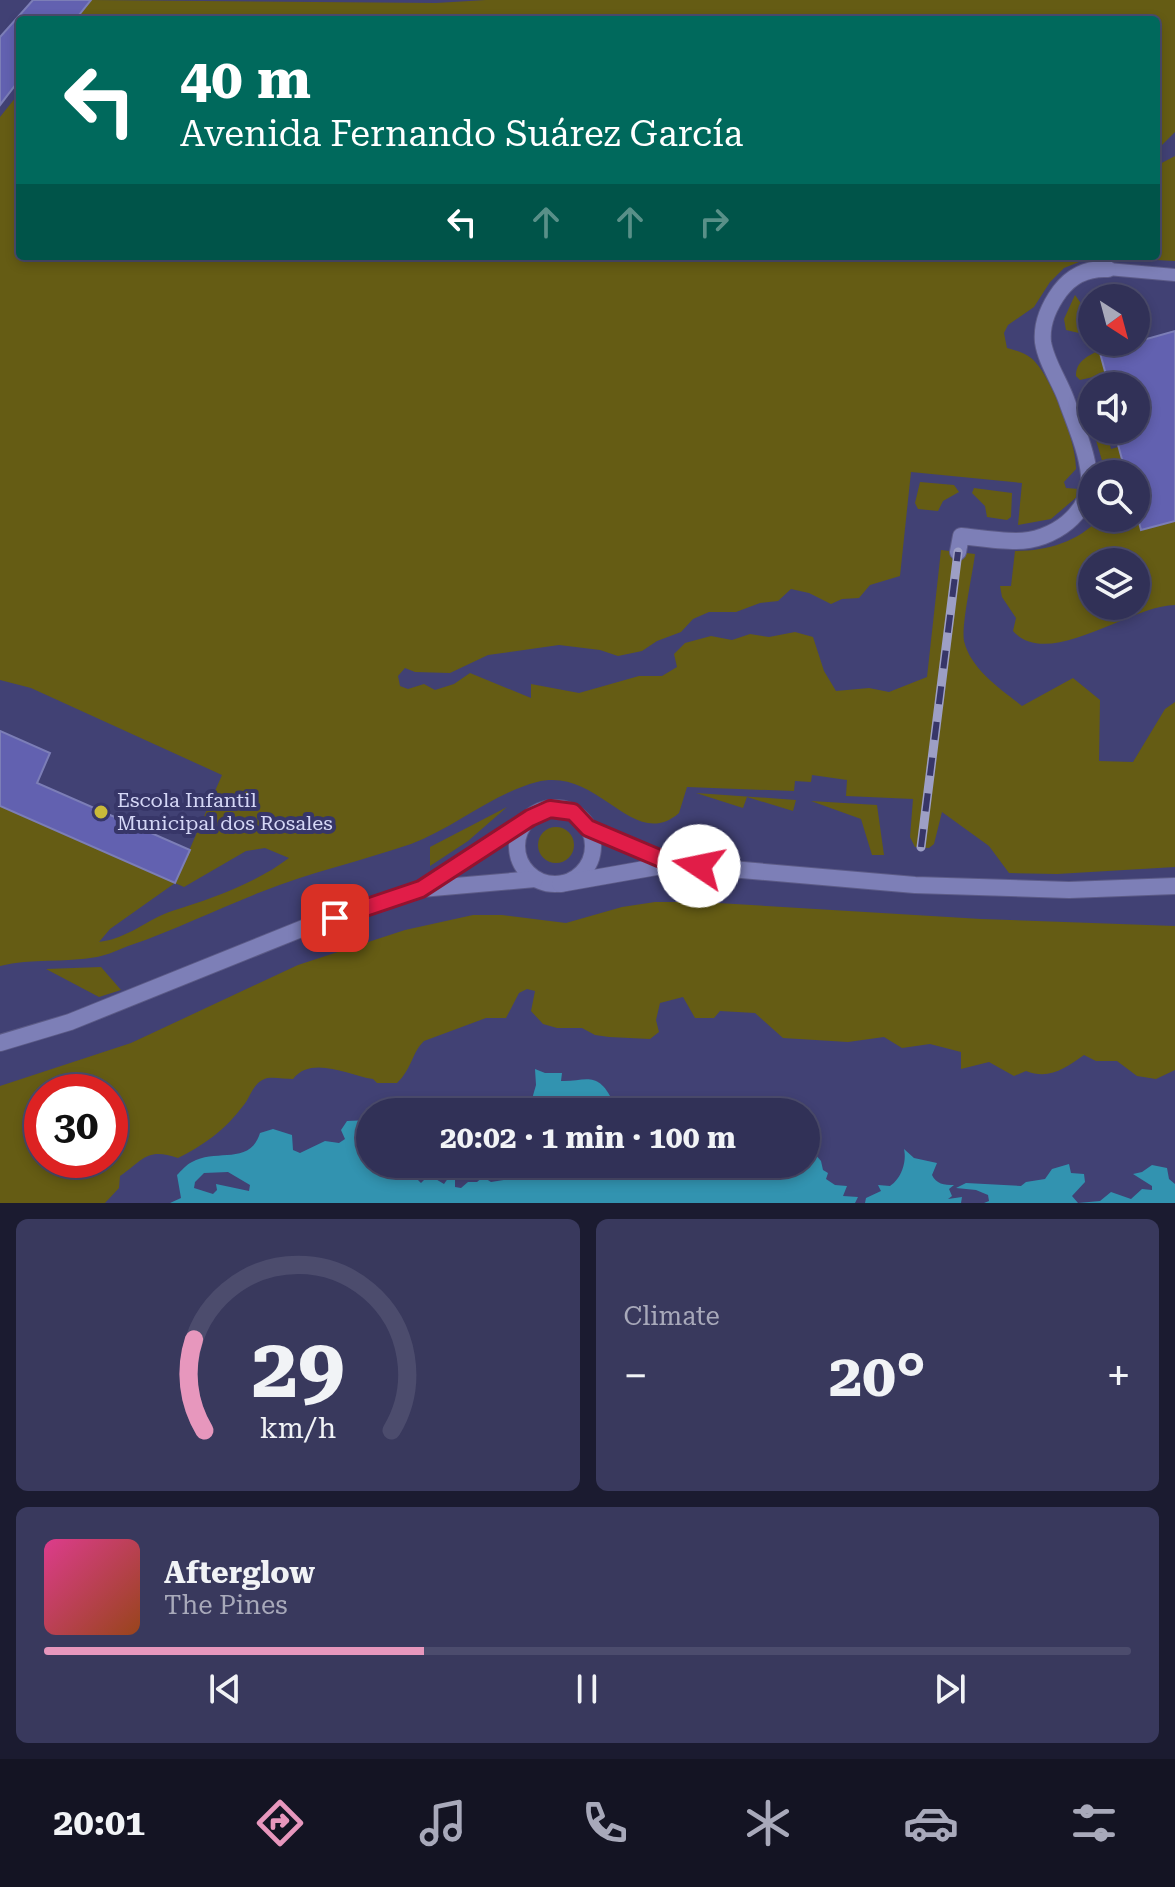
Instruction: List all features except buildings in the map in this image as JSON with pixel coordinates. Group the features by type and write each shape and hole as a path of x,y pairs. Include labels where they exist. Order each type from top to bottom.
{"street":[{"path":"958,552 961,536 1032,540 1052,533 1081,509 1089,493 1089,474 1065,397 1048,359 1043,329 1046,313 1069,280 1083,272 1108,269"},
{"path":"421,889 530,818 550,809 562,809 582,819 588,828 593,852 582,874 560,884"},
{"path":"530,818 522,827 517,850 520,861 535,879"},
{"path":"588,828 673,864"},
{"path":"0,1043 70,1022 306,927 421,889 535,879 560,884 673,864 915,885 1069,890 1175,886"}],"lane":[{"path":"1108,269 1175,275"}],"shaded area":[{"path":"91,0 436,3 486,0 1175,0 1175,132 1160,147 1160,16 78,16"},
{"path":"16,97 16,260 1084,260 1064,268 1050,282 1034,307 1008,325 1004,333 1007,348 1031,358 1047,378 1072,443 1076,469 1064,482 1066,488 1078,489 1078,496 1051,519 1018,525 1022,483 911,472 900,576 870,585 859,598 842,599 831,604 809,593 791,589 778,601 760,603 736,612 709,612 693,619 681,632 657,641 642,651 618,656 600,650 559,645 488,655 450,673 415,672 405,668 398,676 400,686 408,689 424,684 435,690 454,684 470,673 531,698 531,684 579,693 639,676 662,676 677,667 674,654 685,643 711,636 732,640 750,634 769,637 795,632 813,637 824,671 836,691 869,688 889,692 927,677 941,550 975,554 964,641 980,670 1022,706 1073,678 1100,700 1099,761 1133,762 1165,709 1175,702 1175,867 1057,874 1009,873 989,846 942,812 934,844 929,848 915,847 910,837 913,799 846,796 847,780 812,775 811,782 795,781 794,791 687,787 679,813 662,822 646,823 630,817 579,786 559,780 521,787 411,844 280,885 110,953 85,959 0,966 0,806 175,883 222,775 31,688 0,680 0,117","holes":["265,848 289,858 233,889 163,915 119,937 99,942 110,929 175,883 184,887 246,851"]},
{"path":"1175,156 1175,261 1156,260 1160,260 1160,164"},
{"path":"1075,295 1078,299 1078,333 1066,330 1064,319"},
{"path":"1101,356 1105,372 1078,372 1078,378 1076,371 1086,357"},
{"path":"1097,444 1110,444 1111,449 1125,445 1127,452 1120,455 1122,460 1102,460"},
{"path":"920,482 954,485 959,492 943,501 938,511 918,509 915,503"},
{"path":"974,488 1012,493 1011,517 1007,520 987,517 985,506 972,493"},
{"path":"1175,521 1175,605 1150,610 1150,548 1078,548 1078,620 1124,620 1068,640 1047,644 1028,641 1013,631 1016,618 1002,597 1000,586 1011,586 1015,551 1061,544 1082,533 1150,532 1150,527"},
{"path":"696,793 796,800 793,811 747,797 743,808"},
{"path":"811,801 877,805 884,855 872,855 861,819"},
{"path":"507,807 468,841 430,866 430,847"},
{"path":"556,827 569,832 574,845 569,858 556,863 543,858 538,845 543,832"},
{"path":"655,902 701,902 981,919 1175,926 1175,1070 1156,1079 1137,1076 1117,1061 1096,1061 1084,1055 1064,1068 1043,1074 1026,1071 1014,1076 989,1062 961,1069 961,1052 930,1044 902,1048 884,1037 848,1042 783,1038 755,1013 720,1011 714,1018 695,1018 683,997 660,1003 656,1020 659,1032 650,1039 609,1037 595,1035 582,1028 557,1028 543,1024 531,1011 535,991 527,989 519,993 506,1018 486,1018 424,1041 397,1083 377,1083 373,1079 320,1067 301,1072 293,1079 263,1080 229,1122 196,1148 178,1158 152,1155 128,1170 128,1074 37,1074 131,1043 298,965 405,930 473,915 502,915 566,923 622,907"},
{"path":"101,967 121,990 99,997 46,969"},
{"path":"24,1078 24,1178 120,1178 119,1188 105,1203 0,1203 0,1086"}],"water":[{"path":"535,1069 545,1073 562,1073 561,1081 596,1081 611,1098 532,1098 536,1085"},
{"path":"347,1121 356,1121 356,1178 416,1178 421,1183 426,1178 434,1178 444,1184 448,1178 455,1178 455,1187 461,1188 482,1178 491,1182 510,1178 820,1178 820,1160 823,1170 828,1173 826,1179 835,1185 847,1186 843,1196 858,1197 855,1203 170,1203 181,1198 177,1175 188,1164 201,1158 240,1153 255,1143 260,1133 273,1129 292,1135 293,1150 300,1153 325,1141 339,1143 345,1139 341,1130","holes":["228,1172 250,1185 249,1191 216,1184 217,1190 213,1194 194,1188 195,1182 204,1173"]},
{"path":"904,1149 914,1158 937,1163 932,1175 941,1183 954,1185 949,1189 952,1196 948,1199 962,1197 961,1203 865,1203 866,1198 881,1191 878,1185 890,1186 900,1175 904,1165"},
{"path":"1069,1164 1071,1173 1084,1174 1085,1182 1072,1196 1078,1203 984,1203 989,1201 988,1195 956,1188 966,1183 1021,1186 1026,1182 1045,1179 1052,1169"},
{"path":"1152,1165 1167,1168 1169,1179 1175,1184 1175,1203 1078,1203 1100,1201 1111,1192 1131,1199 1142,1189 1152,1190 1152,1186 1133,1174"}],"railway":[{"path":"921,847 958,552"}],"place":[{"name":"Escola Infantil Municipal dos Rosales","path":"101,812"}],"route":[{"path":"335,918 421,889 539,812 550,809 573,812 588,828 673,864 699,866"}]}
